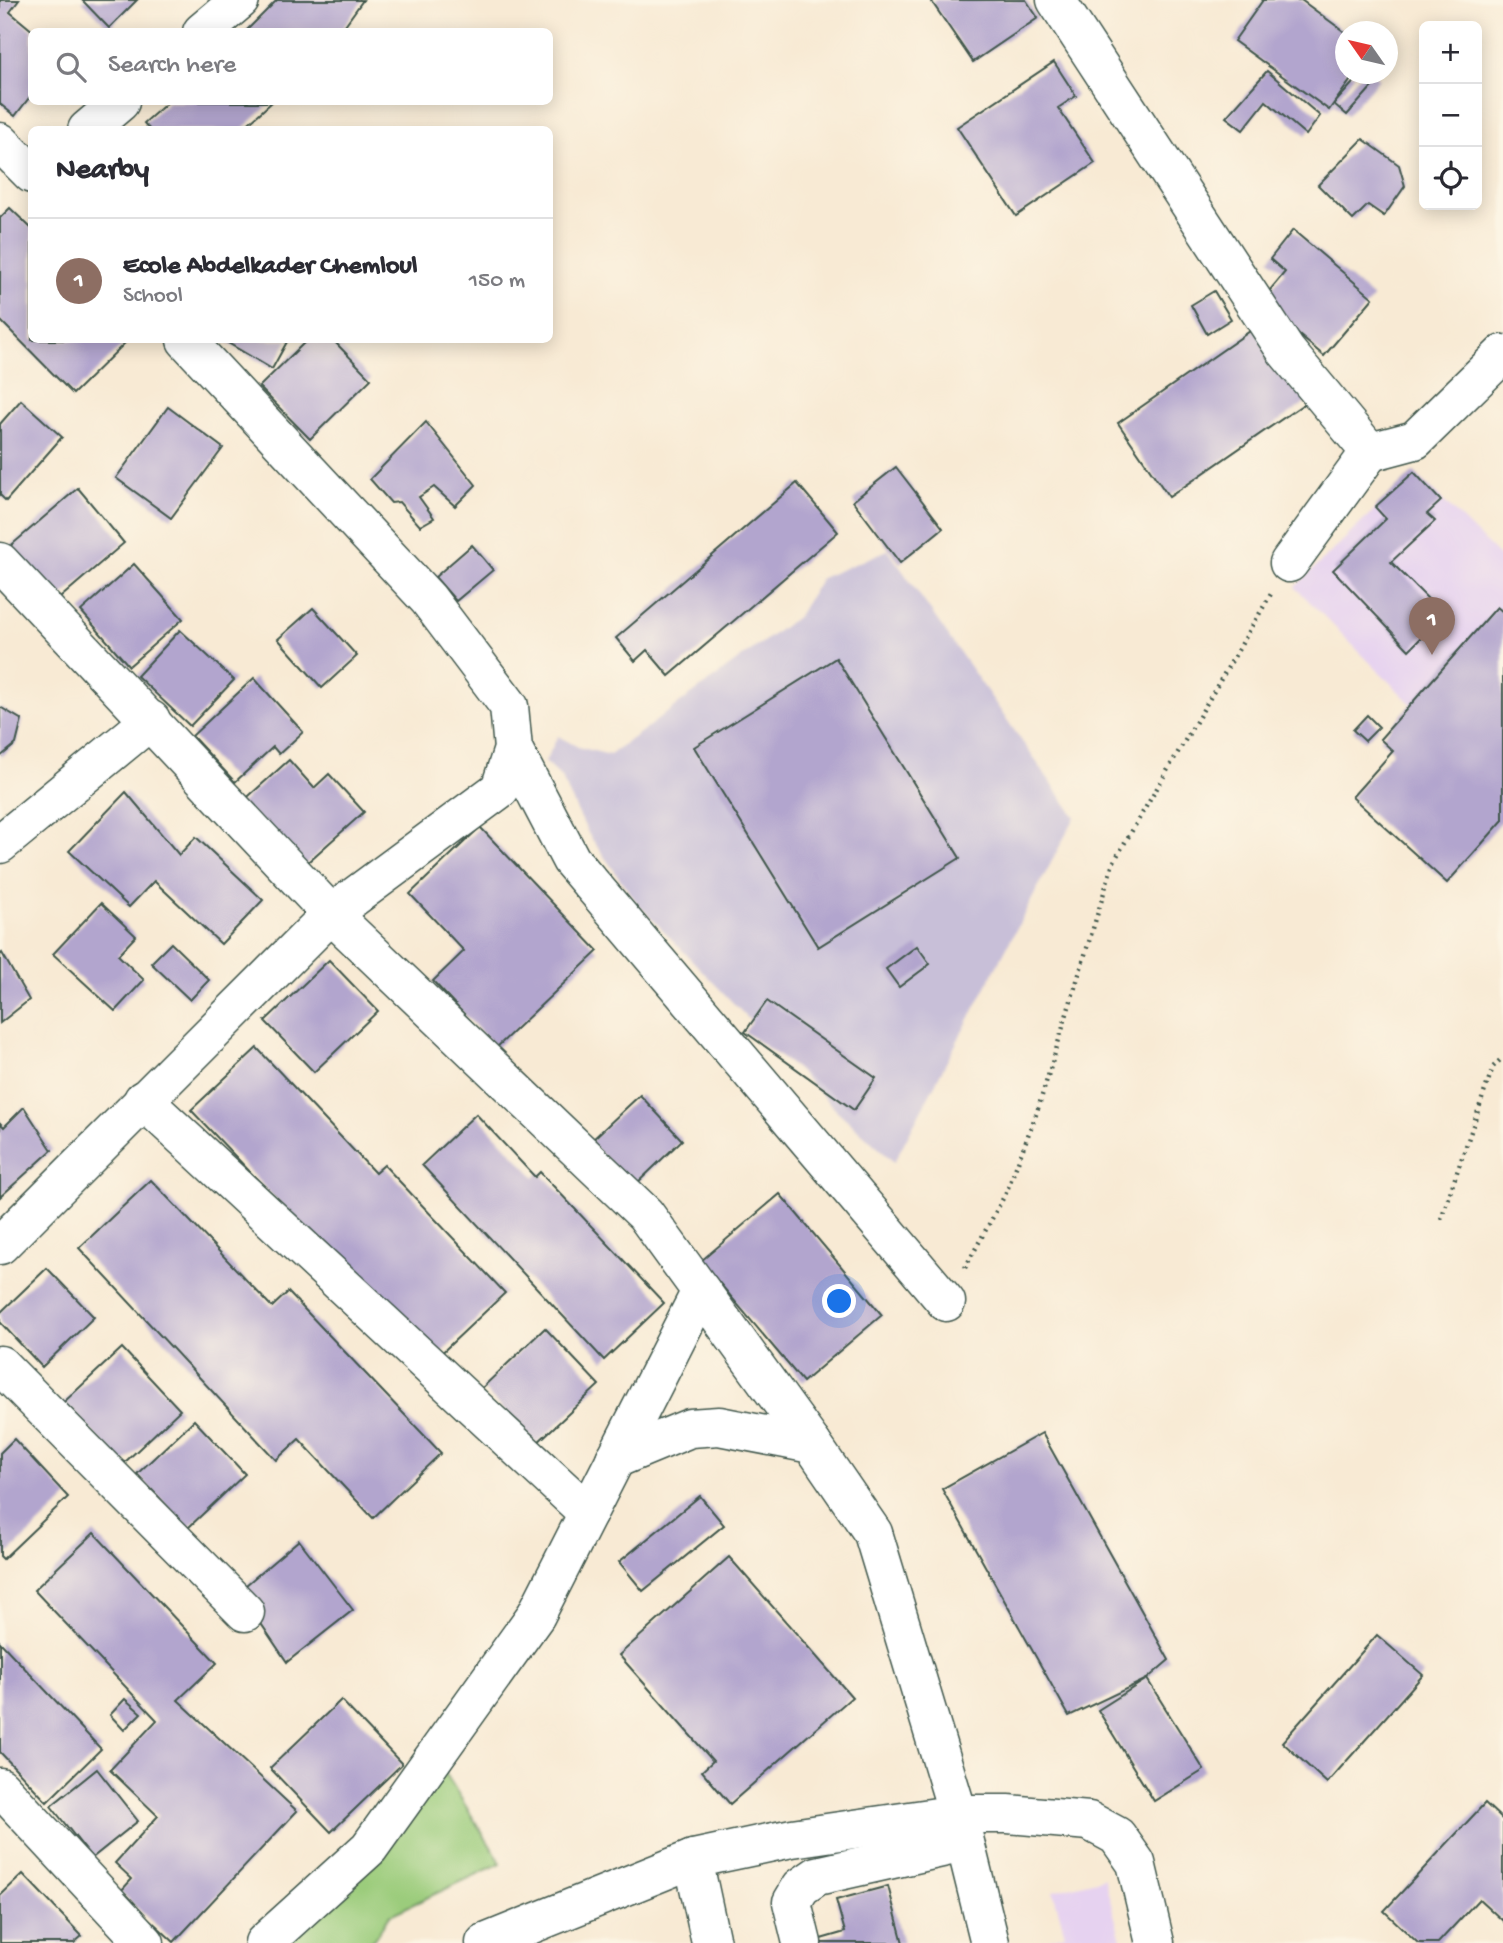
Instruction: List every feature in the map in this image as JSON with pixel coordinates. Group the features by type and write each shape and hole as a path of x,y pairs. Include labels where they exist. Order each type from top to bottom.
{"street":[{"path":"1056,0 1286,351 1370,452"},
{"path":"93,126 117,105"},
{"path":"0,142 28,170"},
{"path":"189,343 428,599 509,706 513,749 571,860 946,1302"},
{"path":"1289,564 1370,452 1415,440 1503,354"},
{"path":"0,562 331,914 645,1214 812,1444 873,1533 961,1828 990,1943"},
{"path":"0,844 151,720"},
{"path":"0,1245 331,914 500,789 513,749"},
{"path":"143,1100 588,1513"},
{"path":"264,1943 369,1848 536,1615 701,1291"},
{"path":"0,1365 245,1612"},
{"path":"615,1459 690,1428 719,1426 812,1444"},
{"path":"0,1787 145,1943"},
{"path":"802,1943 792,1902 801,1887 817,1876 1008,1814 1090,1821 1117,1836 1136,1863 1155,1943"},
{"path":"485,1943 693,1859 792,1838 961,1828"},
{"path":"693,1859 709,1943"}],"path":[{"path":"946,1302 1006,1193 1037,1112 1113,863 1289,564"},
{"path":"1441,1219 1493,1067 1503,1057"}],"shaded area":[{"path":"1414,472 1503,560 1503,811 1429,722 1295,587"},
{"path":"888,550 1075,817 894,1162 834,1108 638,904 589,835 561,777 545,762 558,736 578,747 610,755 798,616 821,578"},
{"path":"1104,1878 1122,1943 1036,1943 1065,1934 1053,1891"}],"green space":[{"path":"444,1771 501,1863 390,1915 371,1943 271,1943"}],"building":[{"path":"0,0 19,0 10,12 29,28 28,99 15,116 0,104"},
{"path":"82,0 137,0 109,28"},
{"path":"277,0 363,0 343,28 249,28"},
{"path":"1026,0 1038,18 973,62 932,2"},
{"path":"1263,0 1301,0 1335,25 1335,84 1348,84 1329,110 1234,41"},
{"path":"1054,62 1076,96 1058,108 1095,163 1016,216 957,127"},
{"path":"1267,71 1320,116 1306,135 1266,101 1243,130 1226,117"},
{"path":"1352,84 1375,84 1347,115 1334,104"},
{"path":"165,105 269,105 245,126 147,126 144,123"},
{"path":"1363,139 1399,165 1405,186 1384,216 1368,205 1353,220 1318,185"},
{"path":"10,208 28,225 28,343 125,343 73,394 0,320 0,218"},
{"path":"1293,230 1373,298 1324,356 1260,302 1285,272 1270,259"},
{"path":"1214,291 1231,319 1207,334 1191,305"},
{"path":"1256,327 1308,401 1169,497 1118,423"},
{"path":"228,343 286,343 272,369"},
{"path":"304,343 336,343 371,379 310,439 259,387"},
{"path":"21,400 62,437 6,501 0,495 0,424"},
{"path":"168,407 223,448 171,518 116,478"},
{"path":"426,422 476,485 455,506 434,487 419,497 434,518 420,526 399,502 391,503 370,479"},
{"path":"896,467 943,528 900,563 853,501"},
{"path":"1414,472 1441,501 1427,514 1435,521 1391,562 1444,615 1409,650 1333,570 1386,519 1375,507"},
{"path":"797,483 838,532 669,676 647,650 635,661 616,638"},
{"path":"78,488 124,543 54,603 8,548"},
{"path":"472,545 493,570 456,601 435,577"},
{"path":"134,564 183,619 129,666 81,611"},
{"path":"1497,607 1503,612 1503,820 1447,883 1352,797 1393,751 1380,739"},
{"path":"313,608 357,656 322,688 278,639"},
{"path":"180,630 234,680 190,726 137,676"},
{"path":"836,658 960,858 818,947 694,747"},
{"path":"254,678 303,732 279,754 273,747 235,782 192,736"},
{"path":"0,707 22,720 16,744 0,757"},
{"path":"1367,715 1379,727 1365,741 1353,730"},
{"path":"289,760 314,788 329,774 364,812 300,869 240,804"},
{"path":"126,792 179,855 196,837 263,900 221,944 154,881 129,907 69,851"},
{"path":"480,827 598,951 496,1048 433,981 464,951 410,894"},
{"path":"101,903 136,936 118,955 144,980 115,1011 53,954"},
{"path":"171,943 209,980 190,1000 151,963"},
{"path":"917,946 930,964 899,987 886,969"},
{"path":"2,953 29,1000 0,1023 0,955"},
{"path":"329,960 378,1011 314,1072 265,1021"},
{"path":"767,1001 876,1078 854,1110 745,1032"},
{"path":"257,1048 375,1173 384,1165 505,1293 433,1361 191,1110"},
{"path":"640,1095 682,1140 633,1187 590,1142"},
{"path":"24,1107 52,1150 0,1197 0,1123 4,1127"},
{"path":"476,1114 535,1177 540,1172 664,1303 604,1360 422,1165"},
{"path":"151,1180 272,1307 288,1292 441,1453 373,1518 299,1439 276,1460 79,1248"},
{"path":"780,1194 882,1315 803,1382 701,1261"},
{"path":"47,1268 94,1317 42,1367 0,1322 0,1313"},
{"path":"545,1328 599,1385 536,1444 482,1388"},
{"path":"122,1348 180,1410 123,1464 64,1402"},
{"path":"194,1420 245,1474 188,1528 137,1474"},
{"path":"1042,1433 1169,1660 1147,1679 1069,1716 942,1489"},
{"path":"14,1439 68,1497 3,1559 0,1556 0,1453"},
{"path":"700,1496 724,1525 643,1591 619,1562"},
{"path":"94,1533 217,1663 178,1700 297,1811 174,1942 120,1892 132,1879 115,1863 158,1816 110,1770 157,1720 34,1590"},
{"path":"299,1540 353,1610 287,1662 239,1591"},
{"path":"729,1557 852,1697 730,1804 702,1771 713,1761 619,1655"},
{"path":"1377,1635 1423,1675 1327,1783 1282,1742"},
{"path":"0,1642 101,1749 47,1802 0,1752"},
{"path":"1147,1679 1204,1770 1154,1801 1098,1710"},
{"path":"125,1699 141,1713 124,1730 110,1715"},
{"path":"341,1700 402,1764 331,1832 270,1768"},
{"path":"97,1769 138,1821 92,1858 51,1806"},
{"path":"1485,1803 1503,1820 1503,1921 1479,1899 1438,1943 1418,1943 1384,1911"},
{"path":"23,1874 82,1936 74,1943 0,1943 0,1896"},
{"path":"888,1886 903,1943 807,1943 845,1932 836,1900"}],"place":[{"name":"Ecole Abdelkader Chemloul","path":"1432,655"}]}
